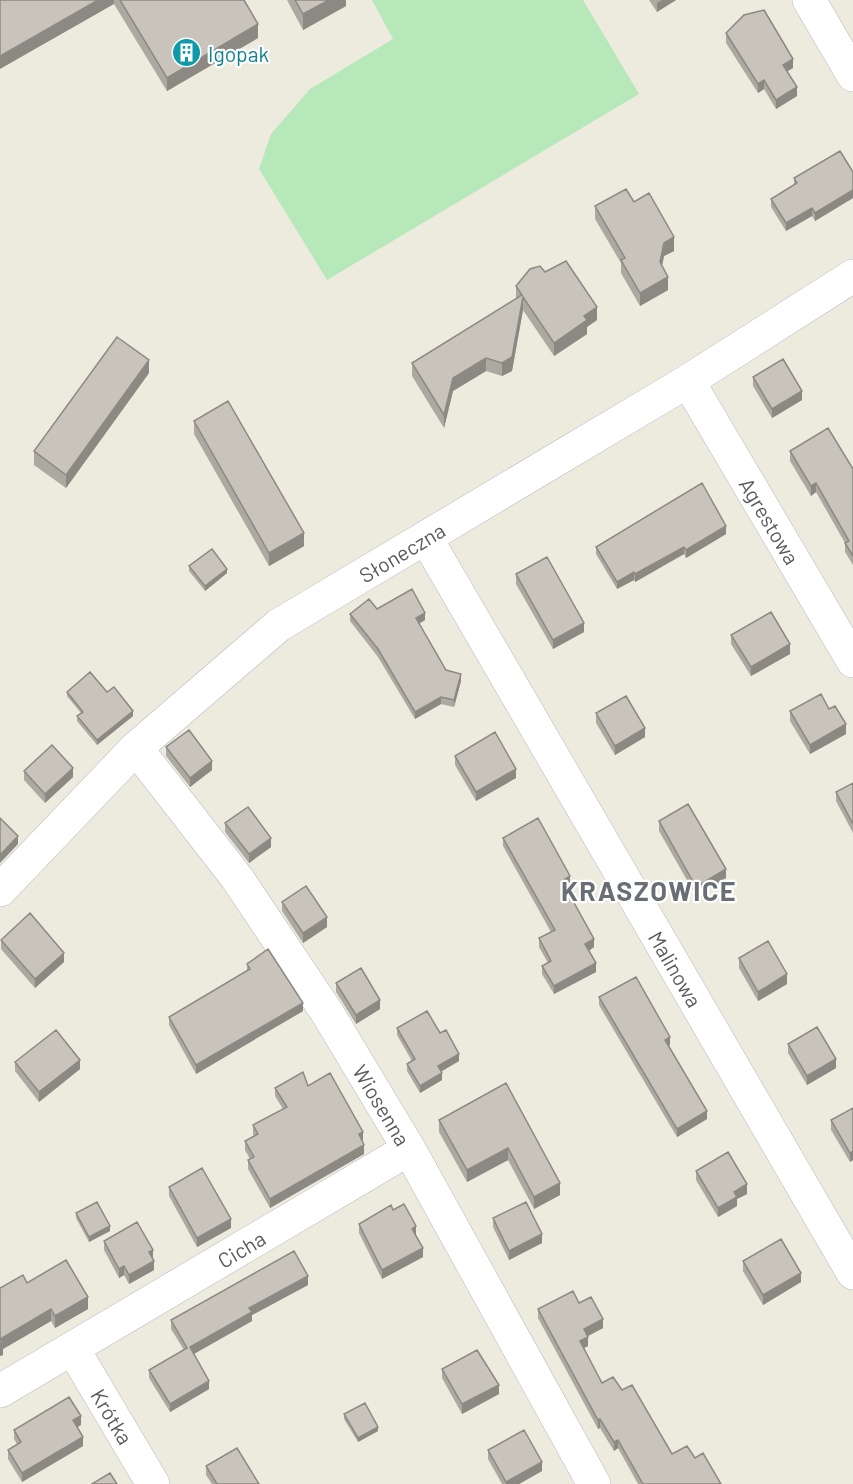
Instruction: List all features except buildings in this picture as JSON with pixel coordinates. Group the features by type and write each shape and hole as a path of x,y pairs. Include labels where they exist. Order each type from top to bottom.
{"street":[{"path":"808,0 853,75"},
{"name":"Słoneczna","path":"0,890 136,748 279,626 688,381 853,276"},
{"name":"Agrestowa","path":"688,381 853,661"},
{"name":"Malinowa","path":"426,538 843,1236 853,1273"},
{"name":"Wiosenna","path":"136,748 237,878 328,1014 409,1149 594,1484"},
{"name":"Cicha","path":"0,1392 409,1149"},
{"name":"Krótka","path":"73,1348 153,1484"}],"green space":[{"path":"372,0 583,0 639,94 327,280 259,169 271,134 310,89 393,39"}],"place":[{"name":"Igopak","path":"187,53"}],"district":[{"name":"KRASZOWICE","path":"649,890"}]}
